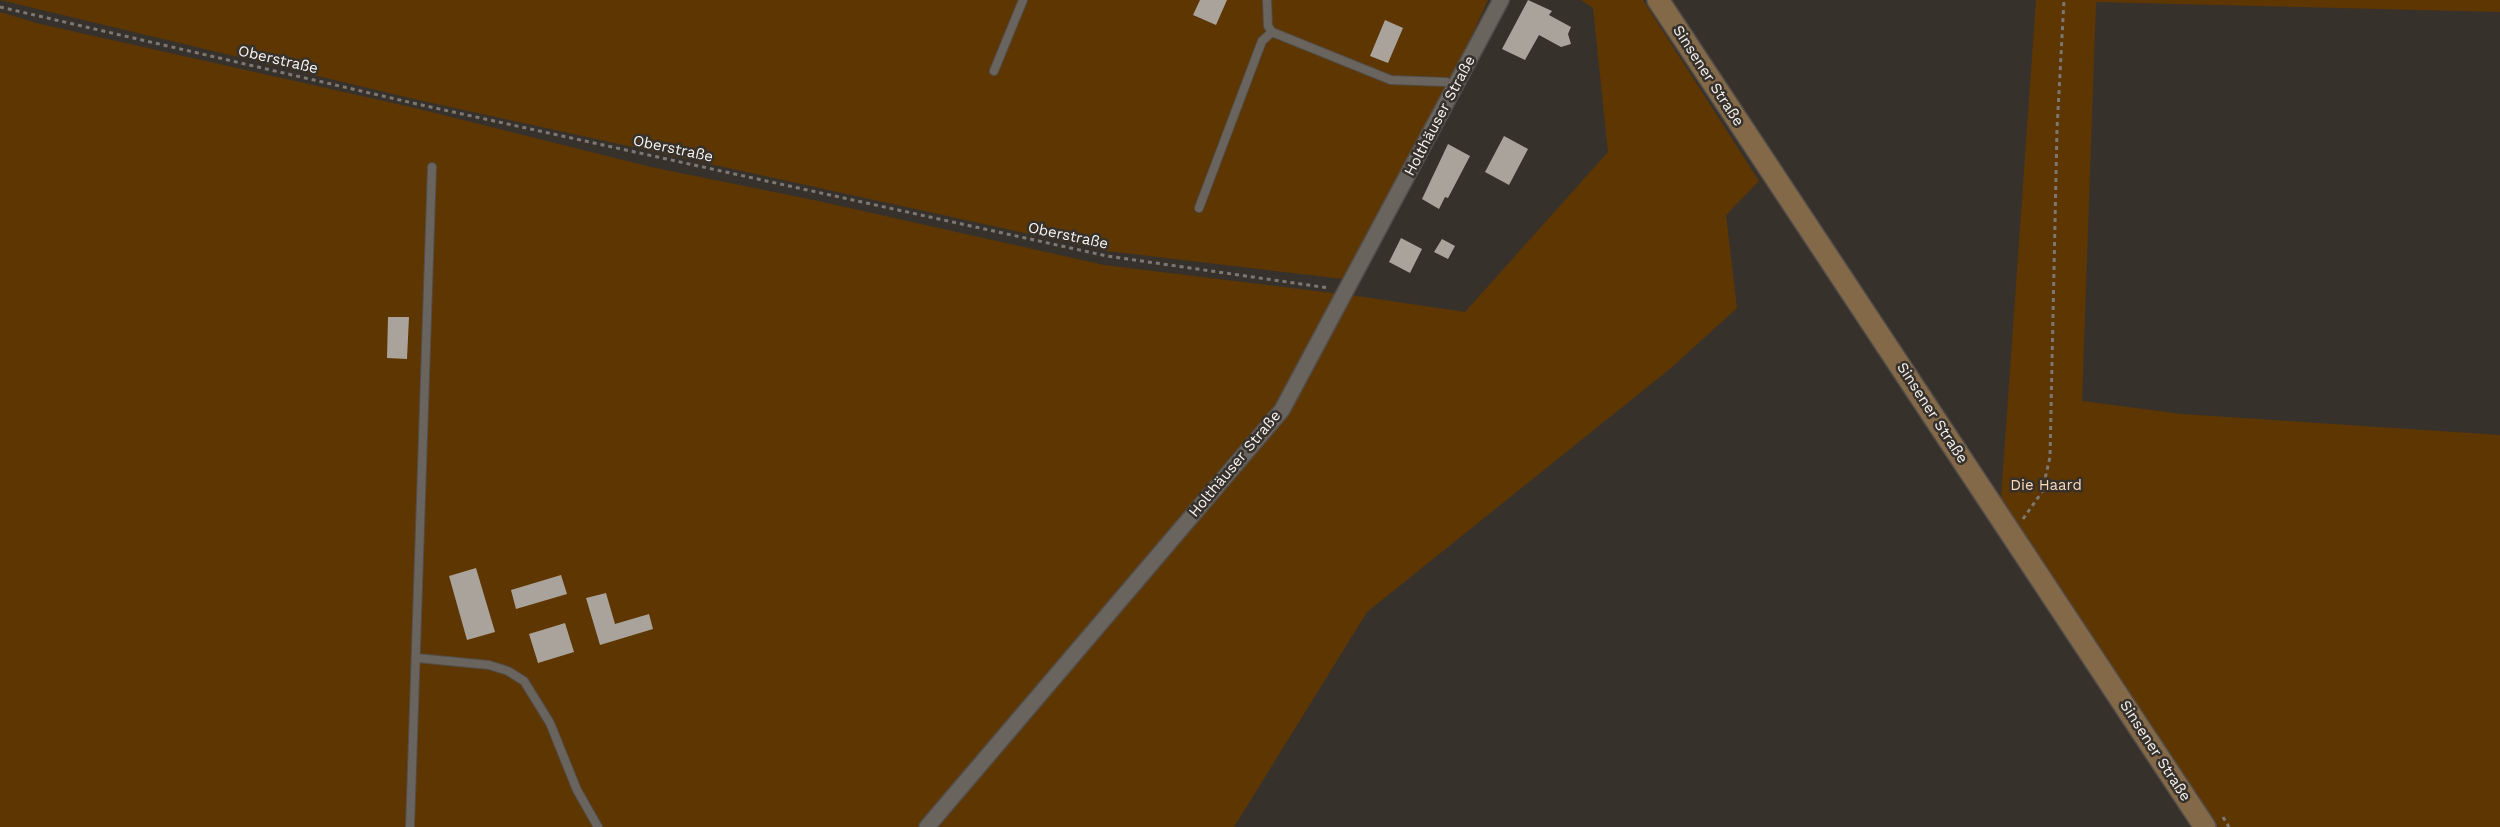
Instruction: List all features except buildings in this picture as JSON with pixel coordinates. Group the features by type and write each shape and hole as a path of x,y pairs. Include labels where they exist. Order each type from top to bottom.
{"main road":[{"name":"Sinsener Straße","path":"1658,0 2205,827"}],"street":[{"name":"Holthäuser Straße","path":"927,827 1282,410 1345,290 1457,86 1501,0"}],"lane":[{"path":"994,71 1023,0"},
{"path":"1267,0 1268,26 1272,32 1391,80 1446,82 1457,86"},
{"path":"1199,208 1262,41 1272,32"},
{"path":"410,827 432,167"},
{"path":"417,658 489,665 508,671 524,681 550,723 577,790 598,827"}],"path":[{"path":"2008,530 2023,519 2042,492 2050,457 2057,129 2064,0"},
{"name":"Oberstraße","path":"0,7 417,104 1107,256 1345,290"}],"green space":[{"path":"0,0 1488,0 1452,79 1343,279 1107,251 414,99"},
{"path":"1581,0 1643,0 1759,181 1726,215 1737,308 1671,368 1367,612 1234,827 603,827 585,798 595,827 0,827 0,12 36,23 415,108 651,167 818,201 1104,265 1357,296 1465,312 1608,152 1593,8"},
{"name":"Die Haard","path":"2036,0 2500,0 2500,12 2096,2 2082,401 2182,414 2500,435 2500,827 2218,827 2001,498"}]}
